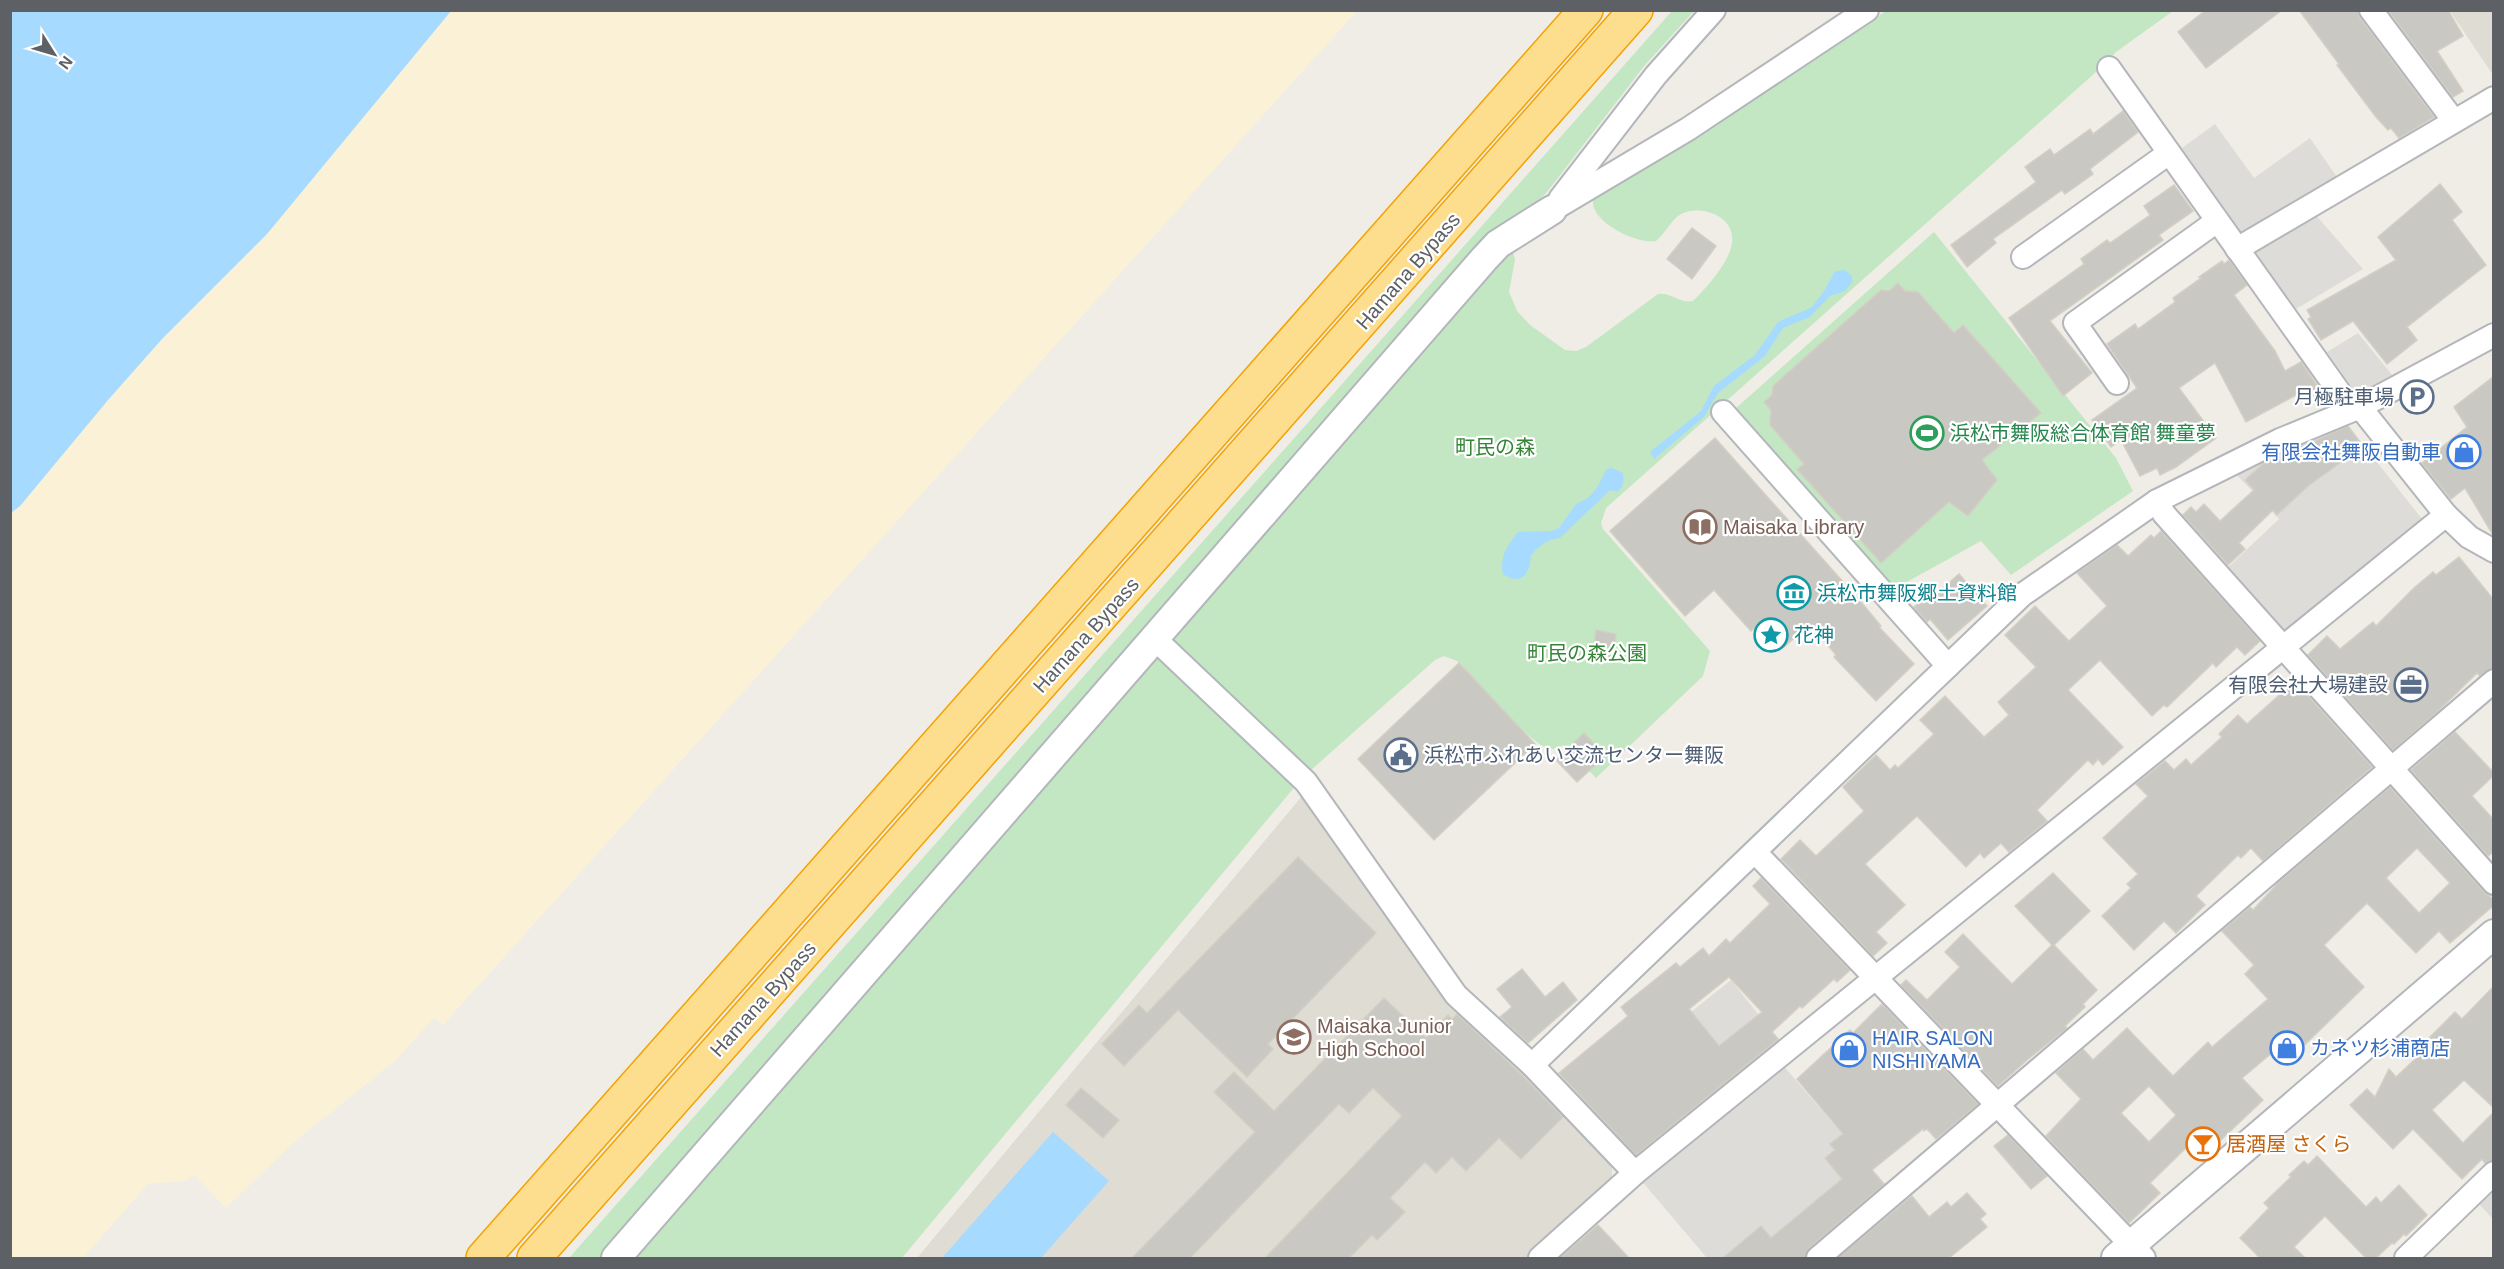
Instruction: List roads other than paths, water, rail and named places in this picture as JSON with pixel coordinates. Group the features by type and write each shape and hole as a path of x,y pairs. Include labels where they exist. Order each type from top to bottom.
{"highway":[{"name":"Hamana Bypass","path":"483,1258 1586,10"},
{"name":"Hamana Bypass","path":"534,1258 1636,10"}],"street":[{"path":"1552,210 1656,75 1714,10"},
{"path":"616,1258 1498,244 1688,129 1867,10"},
{"path":"2371,10 2454,121"},
{"path":"2109,68 2237,249 2356,409 2446,515 2469,537 2493,551"},
{"path":"2237,249 2493,98"},
{"path":"2024,257 2169,153"},
{"path":"2117,383 2074,323 2217,221"},
{"path":"1532,1065 2022,595 2157,501 2280,440 2356,409 2493,335"},
{"path":"1723,412 1948,666"},
{"path":"2157,501 2164,514 2493,883"},
{"path":"1540,1258 1635,1173 2446,515"},
{"path":"1154,638 1306,782 1456,995 1532,1065 1635,1173"},
{"path":"1818,1258 2493,681"},
{"path":"1755,852 1998,1106 2130,1254 2493,934"},
{"path":"2406,1258 2493,1173"}],"water":[{"path":"11,10 451,11 267,234 162,339 20,506 11,513"},
{"path":"1845,270 1851,275 1853,281 1845,291 1830,296 1810,317 1783,328 1765,356 1718,393 1704,417 1654,459 1650,452 1701,411 1714,386 1755,355 1778,322 1812,307 1835,271"},
{"path":"1612,468 1623,473 1623,484 1617,492 1610,490 1560,538 1547,541 1531,555 1529,567 1524,576 1515,579 1503,574 1503,557 1518,532 1551,531 1559,528 1576,504 1588,498 1607,469"},
{"path":"1053,1132 1109,1181 1041,1258 942,1258"}],"place":[{"name":"月極駐車場","path":"2417,397"},
{"name":"浜松市舞阪総合体育館 舞童夢","path":"1927,433"},
{"name":"有限会社舞阪自動車","path":"2464,452"},
{"name":"Maisaka Library","path":"1700,527"},
{"name":"浜松市舞阪郷土資料館","path":"1794,593"},
{"name":"花神","path":"1771,635"},
{"name":"有限会社大場建設","path":"2411,685"},
{"name":"浜松市ふれあい交流センター舞阪","path":"1401,755"},
{"name":"Maisaka Junior High School","path":"1294,1037"},
{"name":"カネツ杉浦商店","path":"2287,1048"},
{"name":"HAIR SALON NISHIYAMA","path":"1849,1050"},
{"name":"居酒屋 さくら","path":"2203,1144"}],"park label":[{"name":"町民の森","path":"1495,447"},
{"name":"町民の森公園","path":"1587,653"}]}
